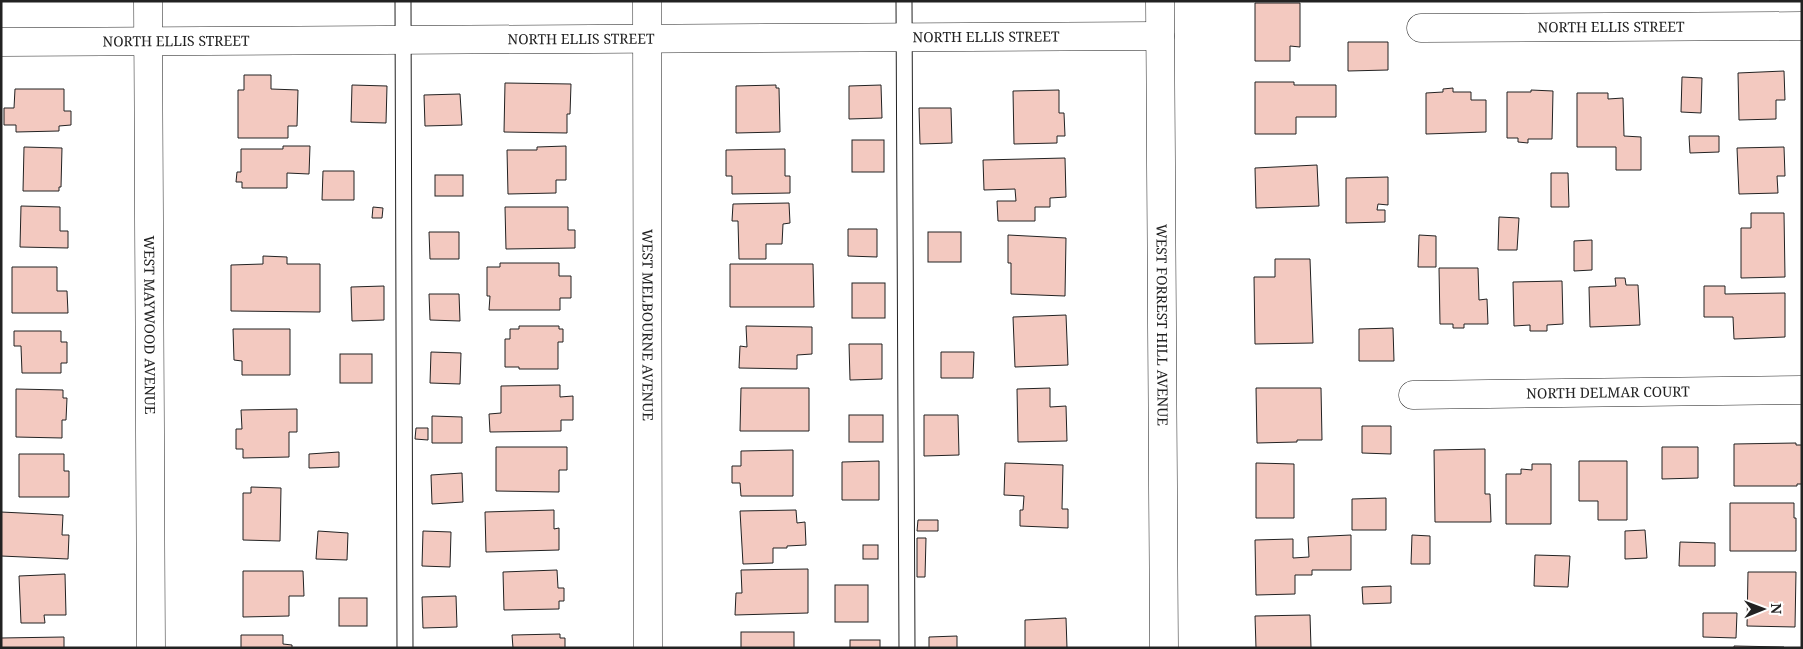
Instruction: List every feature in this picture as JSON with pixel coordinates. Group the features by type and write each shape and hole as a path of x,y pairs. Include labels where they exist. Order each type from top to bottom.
{"street":[{"name":"WEST MAYWOOD AVENUE","path":"148,1 151,648"},
{"name":"WEST MELBOURNE AVENUE","path":"647,1 648,648"},
{"name":"WEST FORREST HILL AVENUE","path":"1160,1 1164,648"},
{"name":"NORTH ELLIS STREET","path":"1420,28 1802,26"},
{"name":"NORTH ELLIS STREET","path":"1,42 1160,36"},
{"name":"NORTH DELMAR COURT","path":"1413,395 1802,390"}],"lane":[{"path":"403,1 405,648"},
{"path":"904,1 907,648"}],"building":[{"path":"1255,3 1300,3 1300,47 1290,46 1290,61 1255,61"},
{"path":"1348,42 1388,42 1388,70 1348,71"},
{"path":"1784,71 1785,100 1776,100 1776,119 1739,120 1738,73"},
{"path":"244,75 271,75 271,89 298,90 297,126 288,126 288,138 238,138 238,90 244,90"},
{"path":"1682,77 1702,78 1701,113 1681,112"},
{"path":"1255,82 1294,82 1294,85 1336,85 1336,117 1296,117 1296,134 1255,134"},
{"path":"505,83 571,84 570,114 567,114 567,133 504,132"},
{"path":"352,85 387,86 386,123 351,122"},
{"path":"776,85 776,88 779,88 780,132 736,133 736,86"},
{"path":"881,85 882,118 849,119 849,86"},
{"path":"1453,88 1453,92 1471,92 1471,100 1486,100 1486,132 1426,134 1426,93 1443,92 1443,89"},
{"path":"15,89 64,89 64,111 71,111 71,125 59,126 59,131 16,132 16,125 4,125 4,108 14,108"},
{"path":"1059,90 1059,113 1064,113 1065,136 1057,136 1057,143 1014,144 1013,91"},
{"path":"1531,90 1553,91 1552,139 1528,139 1528,143 1518,142 1518,138 1507,138 1507,92 1531,92"},
{"path":"1577,93 1608,93 1608,99 1623,98 1624,136 1641,137 1641,170 1616,170 1616,147 1577,147"},
{"path":"460,94 462,125 425,126 424,95"},
{"path":"919,108 951,108 952,143 920,144"},
{"path":"1689,136 1719,136 1719,152 1690,153"},
{"path":"852,140 884,140 884,172 852,172"},
{"path":"283,146 310,146 309,174 287,173 287,188 242,188 242,182 236,182 237,172 241,172 241,149 283,149"},
{"path":"566,146 566,180 556,180 556,193 508,194 507,150 537,150 537,147"},
{"path":"24,147 62,148 61,187 59,187 59,191 23,191"},
{"path":"1784,147 1785,176 1777,176 1778,193 1739,194 1737,148"},
{"path":"785,149 785,176 790,176 790,193 732,194 732,176 726,176 726,150"},
{"path":"1065,158 1066,197 1050,198 1050,207 1035,207 1035,221 998,221 997,201 1016,201 1015,189 984,190 983,160"},
{"path":"1317,165 1319,206 1256,208 1255,168"},
{"path":"323,171 354,171 354,200 322,200"},
{"path":"1551,173 1568,173 1569,207 1551,207"},
{"path":"435,175 463,175 463,196 435,196"},
{"path":"1388,177 1388,205 1378,204 1377,210 1385,210 1385,222 1346,223 1346,178"},
{"path":"789,203 790,223 783,224 782,244 766,244 766,259 739,259 738,221 732,221 733,204"},
{"path":"21,206 60,207 60,231 68,231 68,248 20,247"},
{"path":"373,207 383,208 382,218 372,218"},
{"path":"505,207 568,207 568,230 575,230 575,248 506,249"},
{"path":"1751,213 1784,213 1785,277 1741,278 1741,228 1751,228"},
{"path":"1499,217 1519,218 1517,250 1498,250"},
{"path":"848,229 877,229 877,257 848,256"},
{"path":"429,232 459,232 459,259 430,259"},
{"path":"928,232 961,232 961,262 928,262"},
{"path":"1008,235 1066,238 1065,296 1011,294 1011,263 1008,263"},
{"path":"1419,235 1436,236 1436,267 1418,267"},
{"path":"1592,240 1592,270 1574,271 1574,241"},
{"path":"263,256 287,257 287,264 320,264 320,312 231,311 231,265 263,264"},
{"path":"1275,259 1310,259 1313,343 1255,344 1254,277 1275,277"},
{"path":"500,263 559,263 559,276 571,276 571,298 560,298 560,310 489,310 490,296 487,296 487,267 500,267"},
{"path":"730,264 813,264 814,307 730,307"},
{"path":"12,267 57,267 57,291 67,291 68,313 12,313"},
{"path":"1439,268 1478,268 1479,300 1487,299 1488,324 1464,324 1464,328 1453,328 1453,324 1440,324"},
{"path":"1615,278 1625,278 1626,285 1638,285 1640,325 1590,327 1589,287 1616,286"},
{"path":"1562,281 1563,324 1547,325 1547,331 1530,331 1530,325 1514,326 1513,282"},
{"path":"852,283 885,283 885,318 852,318"},
{"path":"384,286 384,320 352,321 351,287"},
{"path":"1704,286 1725,286 1725,294 1785,293 1785,337 1734,339 1733,317 1704,317"},
{"path":"429,294 459,294 460,321 430,320"},
{"path":"1066,315 1068,365 1015,367 1013,317"},
{"path":"519,326 559,326 559,329 563,329 563,342 558,342 558,369 505,367 505,339 510,339 510,329 519,329"},
{"path":"746,326 812,327 812,354 797,355 797,369 739,368 740,346 747,347"},
{"path":"1393,328 1394,361 1359,361 1359,329"},
{"path":"233,329 290,329 290,375 242,375 242,361 234,360"},
{"path":"14,331 61,331 61,342 67,342 67,363 61,363 61,373 22,373 21,346 14,346"},
{"path":"849,344 882,344 882,379 850,380"},
{"path":"431,352 461,353 460,384 430,383"},
{"path":"941,352 974,352 973,378 941,378"},
{"path":"340,354 372,354 372,383 340,383"},
{"path":"560,385 560,397 573,396 573,420 561,420 561,431 490,432 489,414 501,413 501,386"},
{"path":"741,388 809,388 809,431 740,431"},
{"path":"1050,388 1050,407 1066,406 1067,441 1018,442 1017,389"},
{"path":"1256,388 1321,388 1322,440 1257,443"},
{"path":"16,389 63,390 63,398 67,398 66,420 62,420 62,438 16,437"},
{"path":"297,409 297,432 289,432 289,457 243,458 243,449 236,449 236,429 242,429 241,410"},
{"path":"849,415 883,415 883,442 849,442"},
{"path":"924,415 958,415 959,455 924,456"},
{"path":"432,416 462,417 462,443 432,443"},
{"path":"1362,426 1391,426 1391,454 1362,453"},
{"path":"416,428 428,428 428,440 415,439"},
{"path":"1796,443 1796,445 1802,445 1802,484 1797,484 1797,486 1734,486 1734,444"},
{"path":"496,447 567,447 567,470 559,470 559,492 496,491"},
{"path":"1662,447 1698,447 1698,478 1662,479"},
{"path":"1485,449 1485,494 1490,494 1491,522 1435,522 1434,450"},
{"path":"793,450 793,496 741,496 740,483 732,483 732,466 741,466 741,451"},
{"path":"339,452 339,467 309,468 309,454"},
{"path":"19,454 64,454 64,471 69,471 69,497 19,497"},
{"path":"879,461 879,500 842,500 842,462"},
{"path":"1579,461 1627,461 1627,520 1598,520 1598,501 1579,501"},
{"path":"1005,463 1063,465 1062,509 1068,509 1068,528 1020,526 1020,510 1023,510 1024,496 1004,495"},
{"path":"1256,463 1294,464 1294,518 1256,518"},
{"path":"1532,464 1551,464 1551,524 1506,524 1506,474 1521,474 1521,469 1532,470"},
{"path":"462,473 463,502 432,504 431,475"},
{"path":"251,487 281,488 280,541 243,540 243,493 251,493"},
{"path":"1386,498 1386,530 1352,530 1352,499"},
{"path":"1730,503 1794,503 1796,551 1730,551"},
{"path":"554,510 554,529 559,528 559,550 486,552 485,512"},
{"path":"796,510 797,523 805,522 806,545 773,548 773,563 743,564 740,511"},
{"path":"1,512 63,515 62,535 69,535 68,559 1,556"},
{"path":"918,520 938,520 938,531 917,531"},
{"path":"1645,530 1647,558 1625,559 1625,531"},
{"path":"318,531 348,533 347,560 316,559"},
{"path":"423,531 451,532 450,567 422,566"},
{"path":"1351,535 1351,570 1312,570 1312,575 1295,575 1295,594 1256,595 1255,540 1293,539 1293,558 1309,557 1308,537"},
{"path":"1412,535 1430,536 1430,564 1411,564"},
{"path":"917,538 926,538 925,577 917,577"},
{"path":"1680,542 1715,543 1715,566 1679,566"},
{"path":"863,545 878,545 878,559 863,559"},
{"path":"1535,555 1570,556 1568,587 1534,586"},
{"path":"808,569 808,613 735,615 736,593 742,593 741,570"},
{"path":"557,570 558,588 564,588 564,601 559,601 559,609 504,610 503,572"},
{"path":"243,571 303,571 304,596 289,596 289,616 243,617"},
{"path":"1748,572 1796,572 1795,627 1747,626"},
{"path":"65,574 66,615 44,615 45,623 21,623 19,576"},
{"path":"835,585 868,585 868,622 835,622"},
{"path":"1391,586 1391,603 1363,604 1362,587"},
{"path":"456,596 457,627 423,628 422,597"},
{"path":"339,598 367,598 367,626 339,626"},
{"path":"1703,613 1737,613 1736,638 1703,637"},
{"path":"1310,615 1311,648 1256,648 1255,616"},
{"path":"1066,618 1067,648 1025,648 1025,620"},
{"path":"741,632 794,632 794,648 741,648"},
{"path":"560,634 560,638 565,638 565,648 513,648 512,635"},
{"path":"241,635 283,635 283,644 292,645 292,648 241,648"},
{"path":"957,636 957,648 929,648 929,637"},
{"path":"64,637 64,648 1,648 1,638"},
{"path":"850,640 880,640 880,648 850,648"},
{"path":"1734,646 1784,647 1784,648 1734,648"}]}
